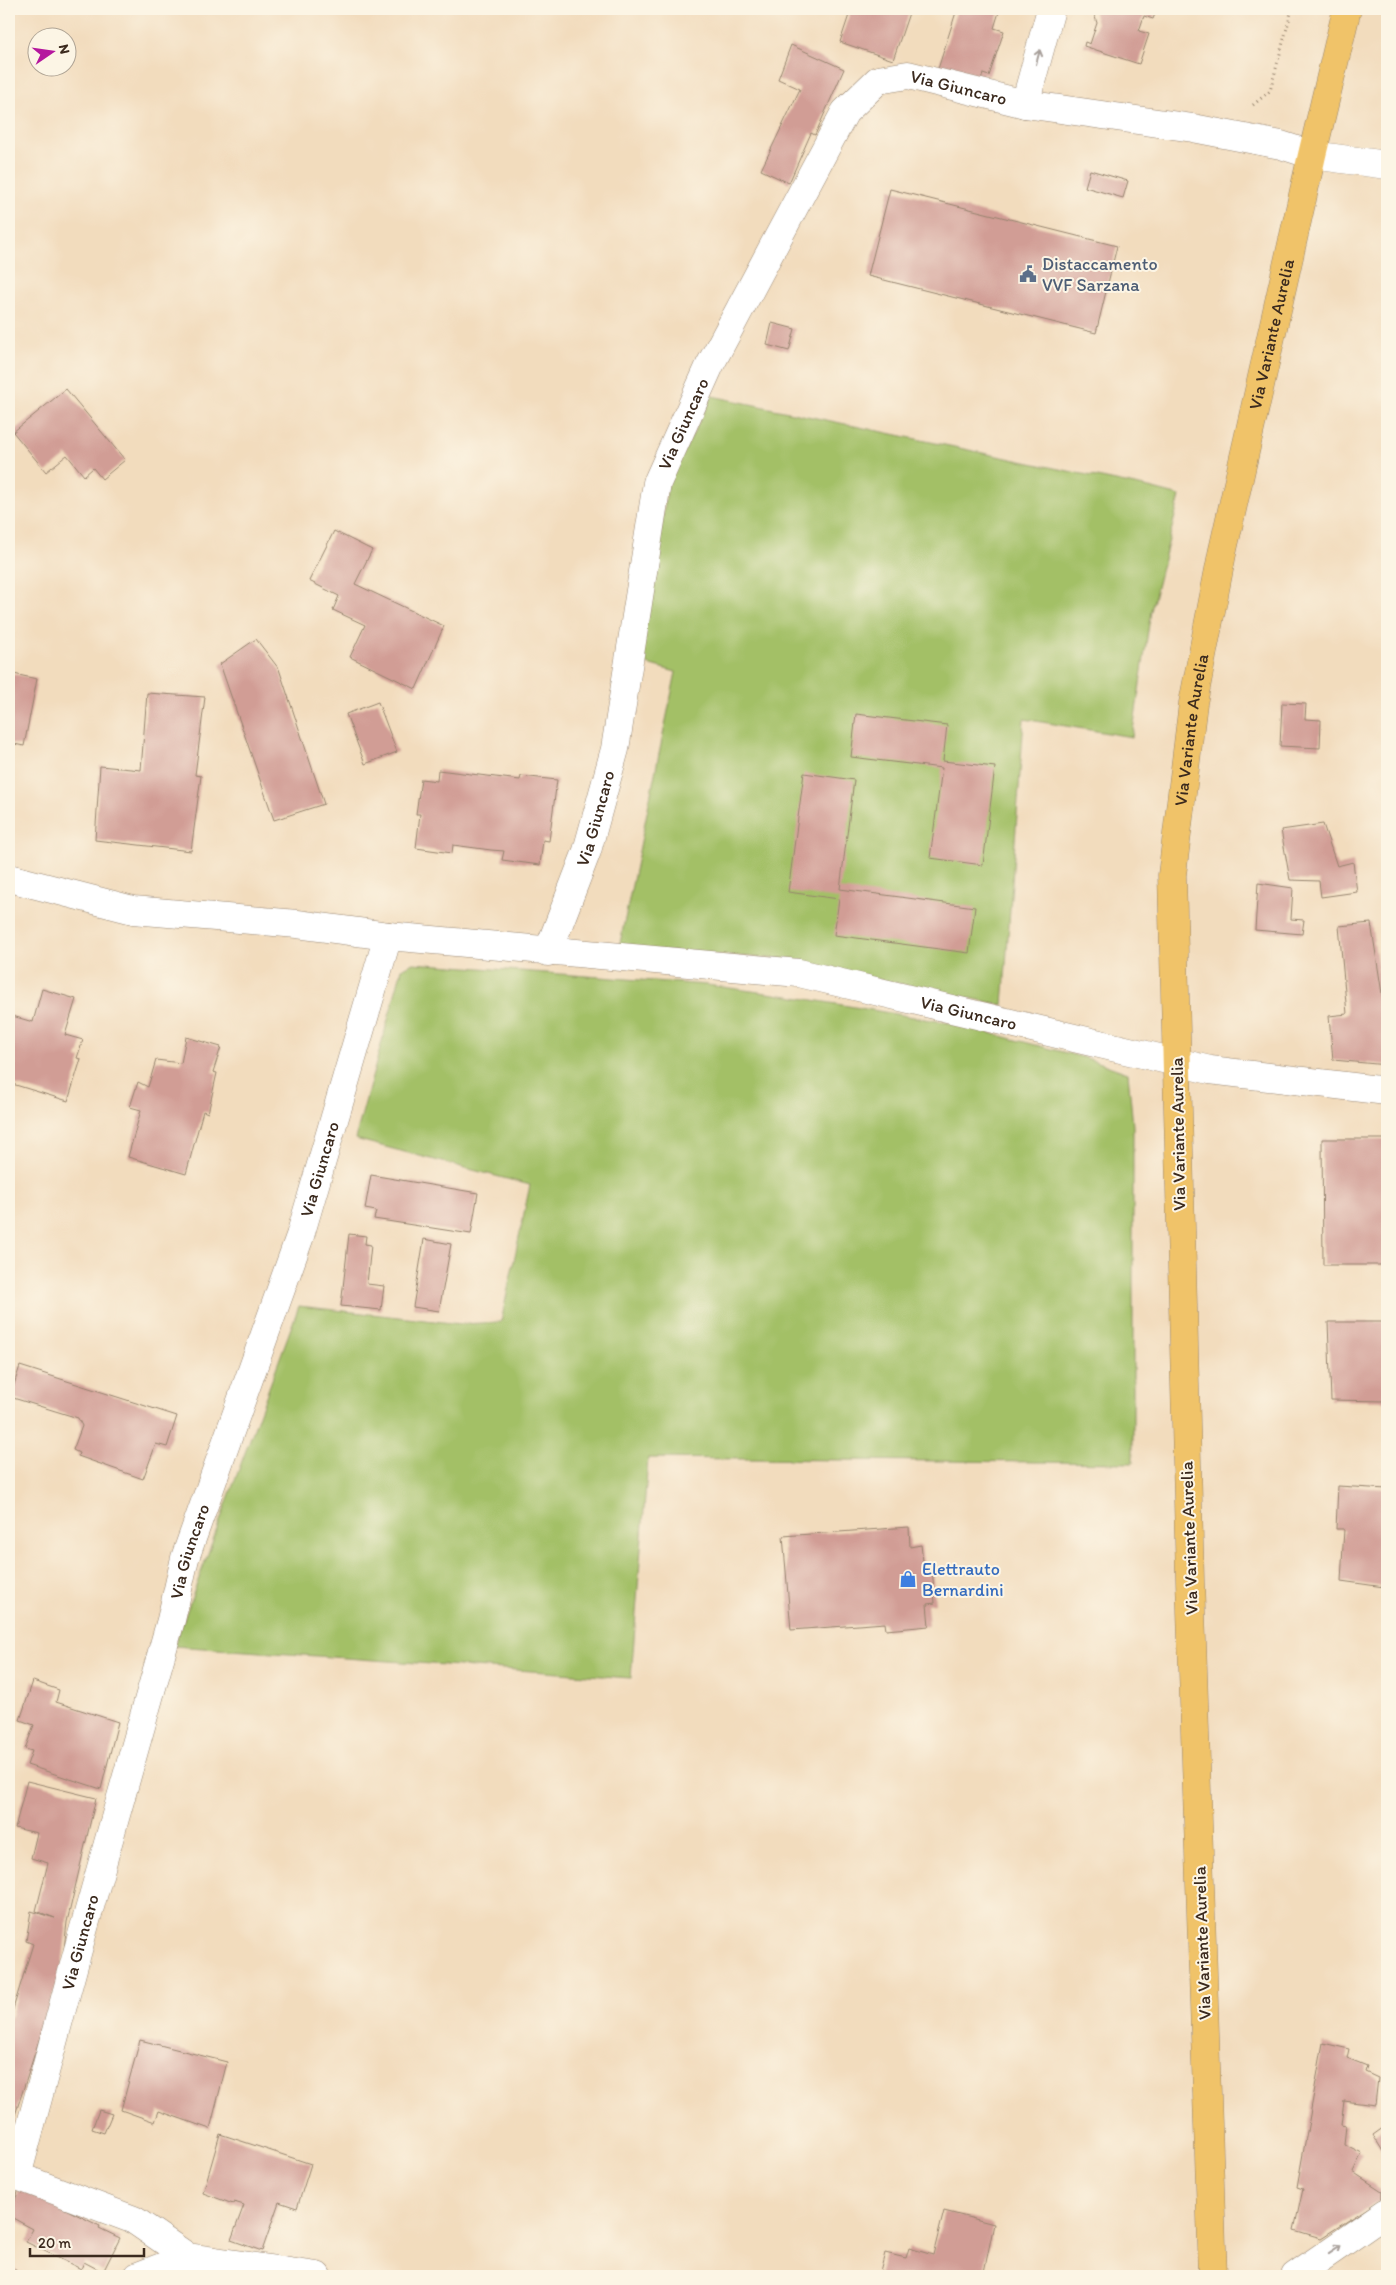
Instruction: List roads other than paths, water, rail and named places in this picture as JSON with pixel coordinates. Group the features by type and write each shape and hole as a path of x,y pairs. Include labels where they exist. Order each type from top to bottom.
{"main road":[{"name":"Via Variante Aurelia","path":"1213,2276 1190,1570 1172,875 1193,703 1222,554 1347,9"}],"street":[{"name":"Via Giuncaro","path":"1025,104 1051,9"},
{"name":"Via Giuncaro","path":"548,952 588,851 615,749 657,483 710,365 845,112 878,80 908,75 1025,104 1220,133 1281,145 1312,155 1387,165"},
{"name":"Via Giuncaro","path":"9,878 133,910 298,924 388,936 548,952 799,973 1210,1070 1387,1091"},
{"name":"Via Giuncaro","path":"13,2174 171,1620 185,1558 300,1236 388,936"},
{"path":"13,2174 134,2220 188,2257 317,2276"},
{"path":"1295,2276 1387,2212"},
{"path":"138,2276 188,2257"}],"place":[{"name":"Distaccamento VVF Sarzana","path":"1028,274"},
{"name":"Elettrauto Bernardini","path":"908,1579"}]}
